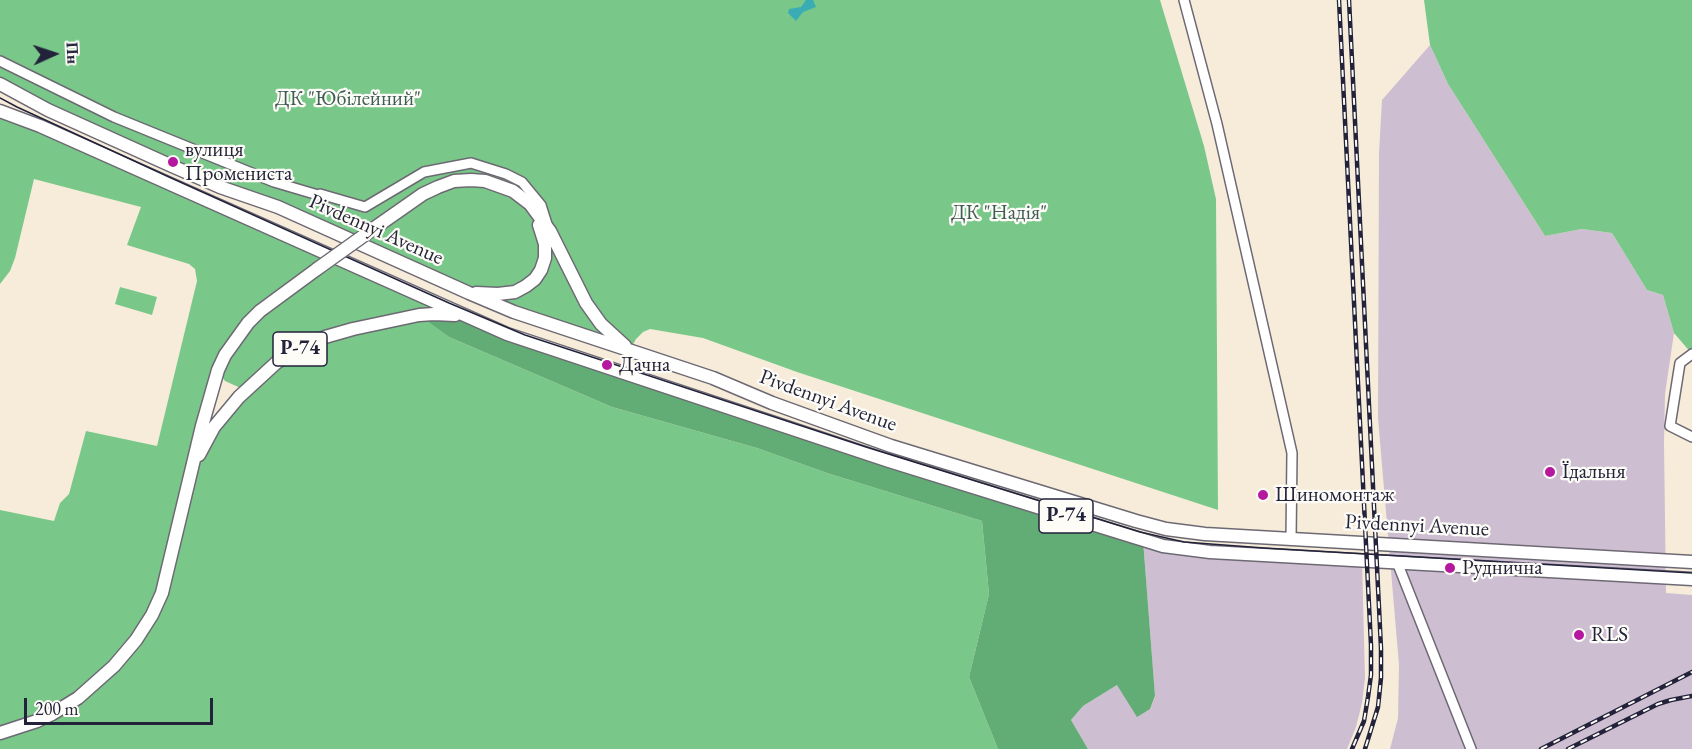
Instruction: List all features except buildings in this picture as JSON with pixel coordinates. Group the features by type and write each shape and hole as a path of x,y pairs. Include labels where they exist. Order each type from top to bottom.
{"main road":[{"name":"Pivdennyi Avenue","path":"0,84 48,110 172,166 220,187 288,211 514,312 712,378 772,403 891,446 1137,521 1188,532 1692,562"},
{"name":"Pivdennyi Avenue","path":"0,111 40,126 507,334 889,460 1163,546 1210,552 1692,579"},
{"name":"Р-74","path":"0,733 37,721 78,698 114,666 136,640 152,615 162,593 218,370 225,355 248,323 317,269 423,194 438,186 471,180 485,181 513,191 524,198 550,231 586,303 601,324 630,350"},
{"path":"469,293 515,292 538,275 545,258 545,244 536,218 524,198"},
{"name":"Р-74","path":"191,476 214,427 226,411 260,377 289,354 325,337 396,319 434,314 467,317"}],"street":[{"path":"1184,0 1217,124 1292,453 1290,539"},
{"path":"0,61 114,117 274,182 365,207 424,172 471,163 506,174 522,182 541,205 550,231"},
{"path":"1692,354 1680,363 1670,426 1692,437"},
{"path":"1397,562 1471,749"}],"shaded area":[{"path":"1430,45 1448,84 1545,236 1582,229 1612,233 1647,290 1663,295 1674,333 1665,394 1666,593 1692,595 1692,749 1390,749 1398,718 1399,665 1378,418 1379,153 1382,100"},
{"path":"1143,540 1362,560 1365,678 1356,727 1347,749 1088,749 1071,720 1083,706 1117,685 1150,709 1155,697"}],"green space":[{"name":"ДК \"Надія\"","path":"0,0 1160,0 1204,146 1216,199 1218,510 797,372 703,338 650,329 636,339 630,350 601,325 596,339 514,312 0,84"},
{"path":"1424,0 1692,0 1692,354 1674,333 1663,295 1647,290 1612,233 1582,229 1545,236 1448,84 1430,45"},
{"path":"0,111 467,317 420,315 449,337 612,407 757,448 827,473 982,521 989,594 969,677 998,749 0,749 0,510 54,521 60,503 69,494 86,431 157,446 197,281 195,269 189,264 127,245 141,207 34,179 15,258 10,271 0,284","holes":["218,371 225,381 245,390 199,454"]},
{"path":"120,287 157,297 152,315 115,304"},
{"path":"448,314 1143,540 1155,696 1150,709 1137,717 1117,685 1083,706 1071,720 1088,749 998,749 969,677 989,594 982,521 827,473 757,448 612,407 449,337 419,315"}],"water":[{"path":"806,0 813,0 816,7 803,12 796,21 788,13 789,9 801,7"}],"tram line":[{"path":"0,98 169,177 525,335 866,447 1140,532 1184,542 1264,548 1692,573"}],"railway":[{"path":"1339,0 1371,645 1371,675 1364,721 1352,749"},
{"path":"1349,0 1381,648 1378,707 1365,749"},
{"path":"1541,749 1692,672"},
{"path":"1568,749 1658,704 1692,696"}],"place":[{"name":"вулиця Промениста","path":"173,162"},
{"name":"Дачна","path":"607,365"},
{"name":"Їдальня","path":"1550,472"},
{"name":"Шиномонтаж","path":"1263,495"},
{"name":"Руднична","path":"1450,568"},
{"name":"RLS","path":"1579,635"}],"park label":[{"name":"ДК \"Юбілейний\"","path":"348,99"}]}
